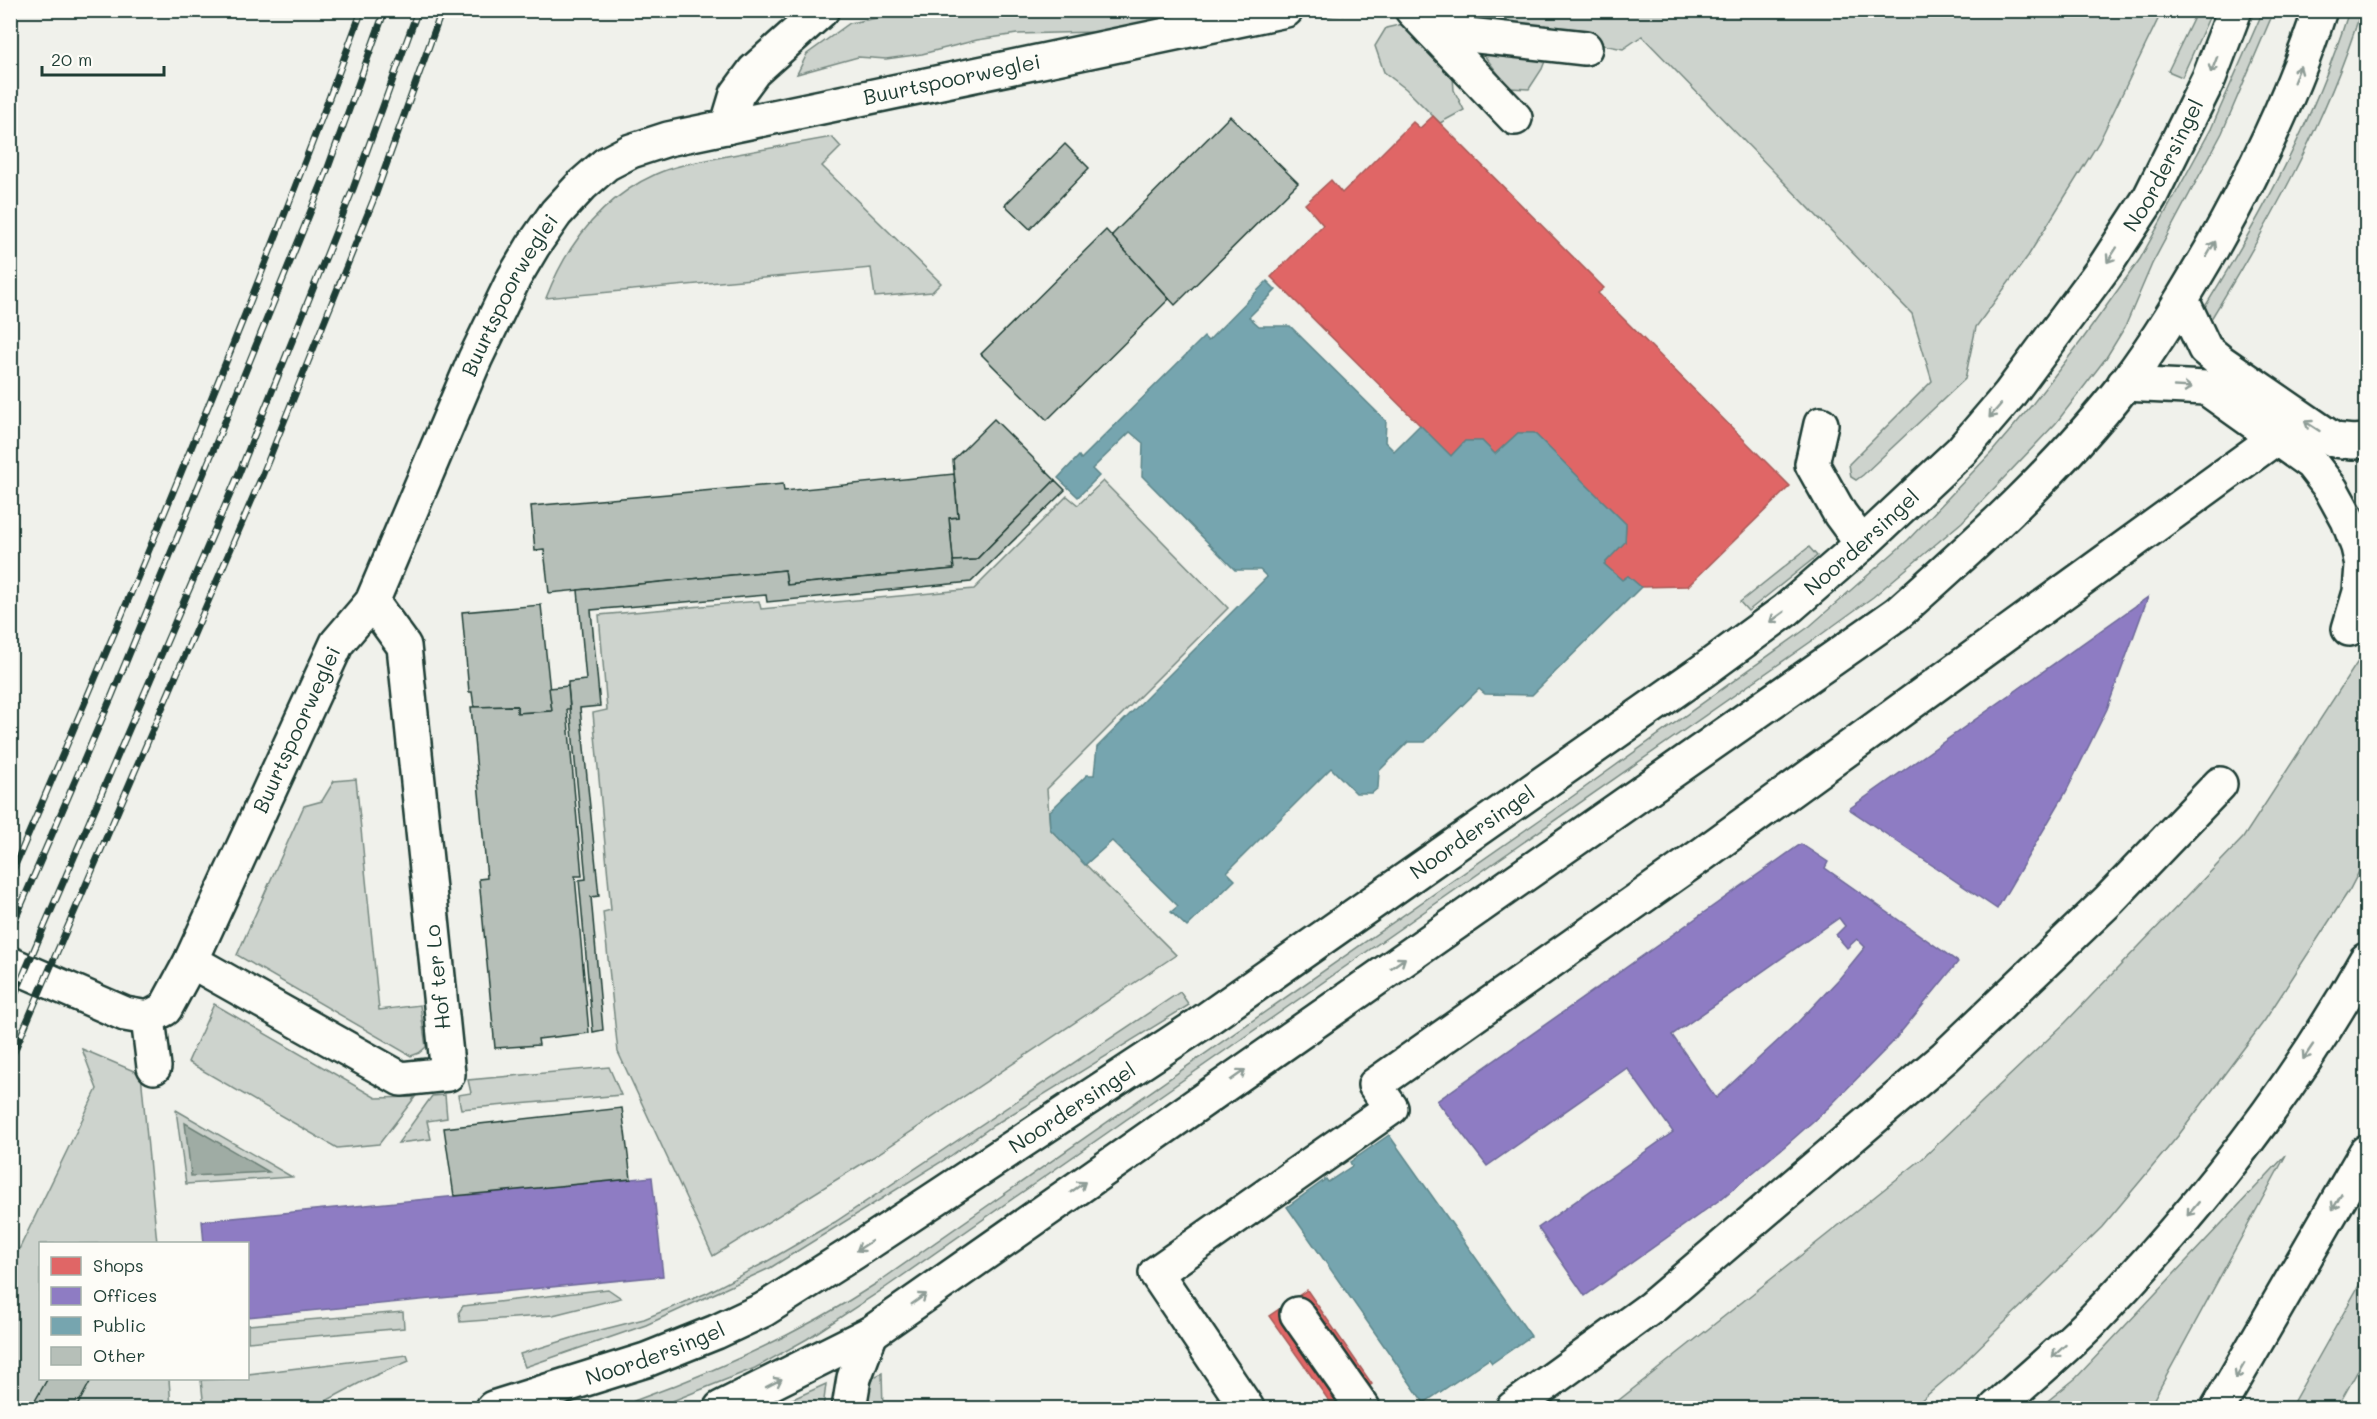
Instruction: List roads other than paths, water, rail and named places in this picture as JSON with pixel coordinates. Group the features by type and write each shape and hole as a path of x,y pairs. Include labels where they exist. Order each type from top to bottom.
{"main road":[{"path":"727,127 737,94 754,71 822,10"},
{"name":"Buurtspoorweglei","path":"148,1018 165,1009 191,961 337,643 372,602 475,358 514,278 556,213 582,185 606,164 632,150 668,139 1287,10"},
{"name":"Noordersingel","path":"500,1407 646,1360 763,1310 1197,1026 1786,610 1862,544 1961,451 2009,395 2105,266 2150,197 2209,78 2235,10"},
{"path":"721,1408 871,1333 1898,613 2007,513 2059,459 2124,384 2182,300 2234,209 2279,117 2320,10"},
{"path":"1422,21 1586,48"},
{"path":"1422,21 1515,118"},
{"path":"2182,300 2205,349 2221,363 2334,440 2367,441"},
{"path":"2124,384 2206,388 2311,463 2357,526 2362,564 2360,592 2349,629 2367,606"},
{"path":"1821,424 1812,465 1840,513 1862,544"},
{"path":"1247,1408 1156,1273 1391,1108 1375,1085 1722,840 2277,437"},
{"name":"Hof ter Lo","path":"191,961 401,1079 448,1074 404,646 372,602"},
{"path":"1514,1408 1652,1307 1945,1057 2109,900 2220,784"},
{"path":"1996,1408 2090,1323 2189,1215 2235,1160 2342,1004 2367,960"},
{"path":"10,963 125,1014 148,1018 154,1067"},
{"path":"2218,1408 2367,1152"},
{"path":"1298,1314 1363,1408"},
{"path":"849,1408 854,1378 871,1333"}],"railway":[{"path":"10,877 192,446 279,229 362,10"},
{"path":"10,931 111,698 325,176 385,10"},
{"path":"10,1006 240,471 353,189 418,10"},
{"path":"10,1061 260,481 375,196 442,10"}]}
